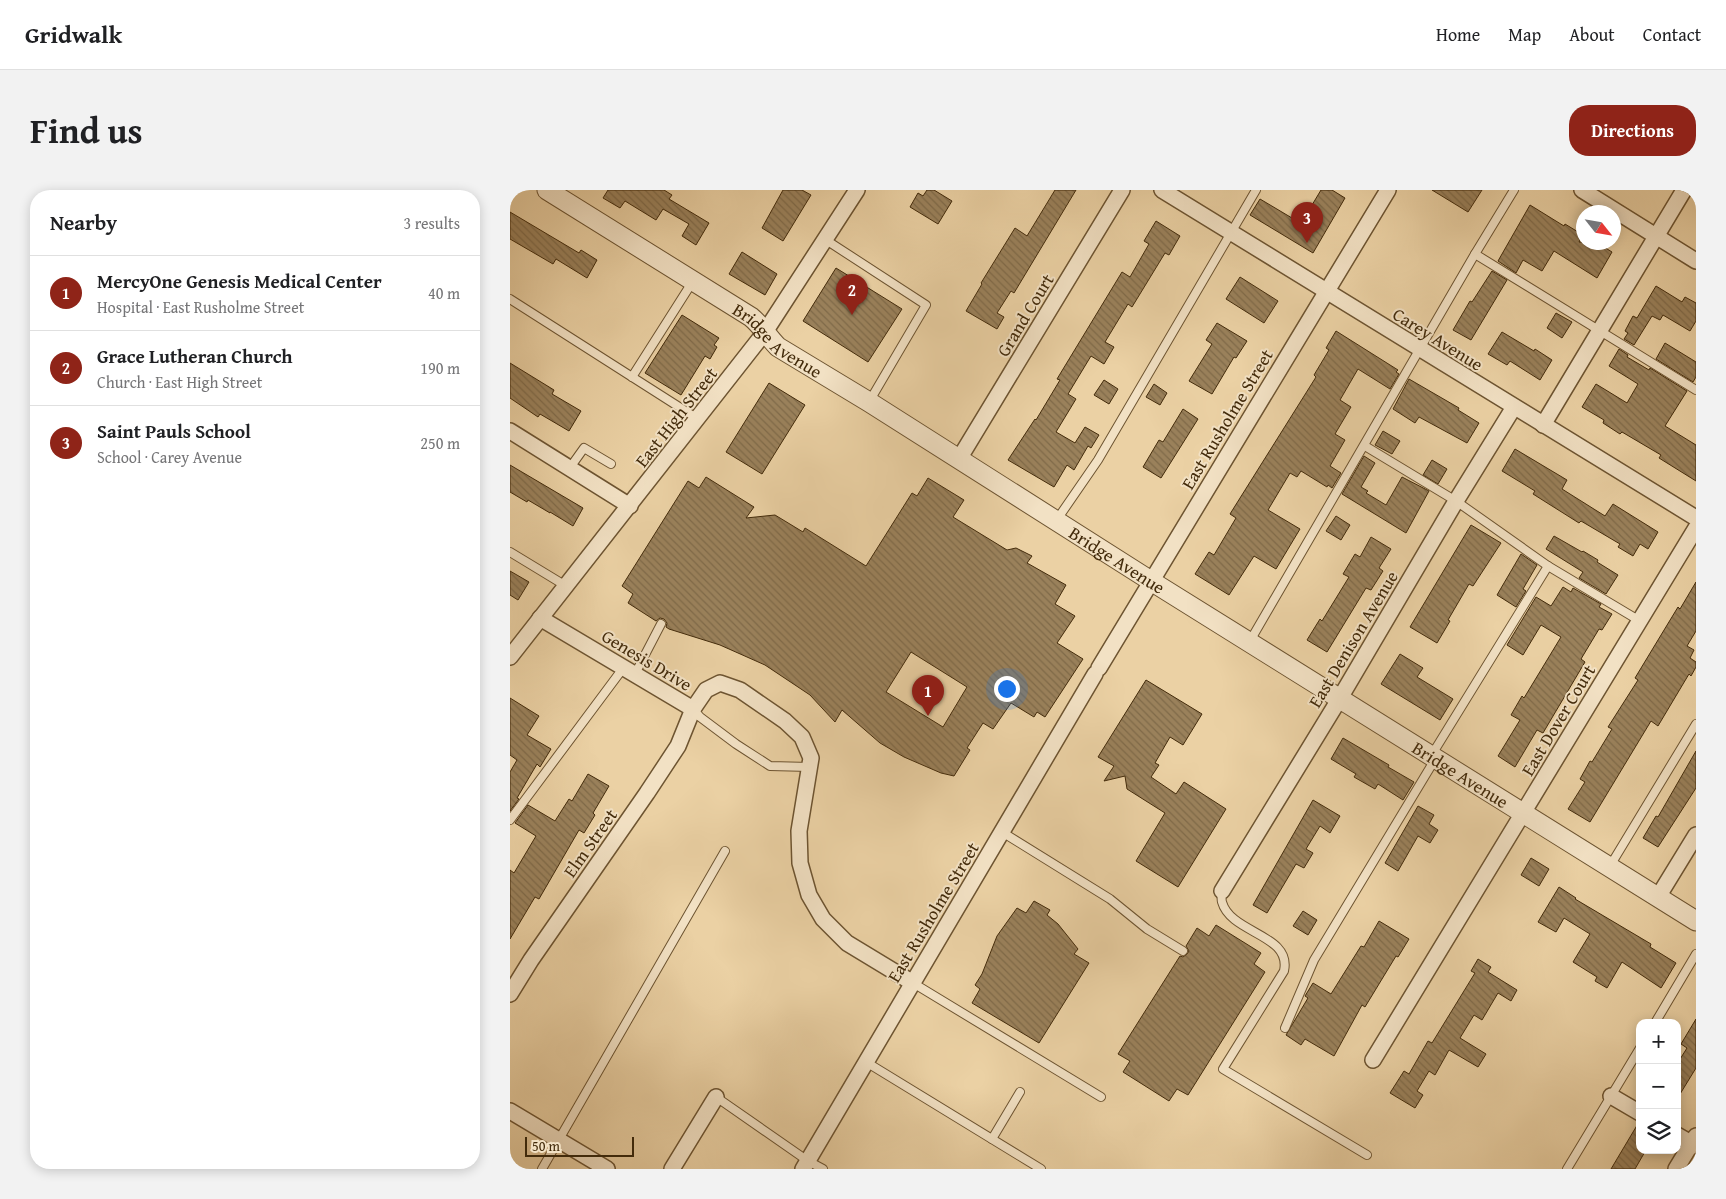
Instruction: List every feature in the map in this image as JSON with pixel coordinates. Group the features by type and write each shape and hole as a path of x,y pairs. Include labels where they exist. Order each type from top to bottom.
{"street":[{"name":"Bridge Avenue","path":"547,190 751,318 778,347 869,402 1434,758 1696,920"},
{"name":"East High Street","path":"510,657 766,332 857,190"},
{"name":"Grand Court","path":"959,459 1122,190"},
{"name":"Carey Avenue","path":"1162,190 1543,426 1696,518"},
{"name":"East Rusholme Street","path":"805,1165 1151,580 1388,190"},
{"path":"1582,190 1696,261"},
{"path":"1543,426 1684,190"},
{"name":"East Denison Avenue","path":"1222,891 1514,407"},
{"path":"510,431 630,506"},
{"name":"East Dover Court","path":"1373,1060 1696,528"},
{"name":"Genesis Drive","path":"540,618 693,709 706,690 720,683 740,690 785,721 802,738 811,758 799,831 800,863 809,894 823,919 847,943 913,983"},
{"name":"Elm Street","path":"510,994 530,960 678,746 693,709"},
{"path":"1658,897 1696,835"},
{"path":"1611,1096 1636,1111"},
{"path":"672,1169 716,1097"},
{"path":"510,1111 607,1169"},
{"path":"1676,1169 1694,1142 1681,1137"}],"lane":[{"path":"1056,520 1098,460 1256,190"},
{"path":"1250,642 1514,190"},
{"path":"826,240 926,305 869,402"},
{"path":"1475,254 1696,390"},
{"path":"632,376 693,281"},
{"path":"510,299 698,419"},
{"path":"1365,446 1456,501 1548,566 1640,621"},
{"path":"570,469 584,448 612,464"},
{"path":"510,552 566,586"},
{"path":"1285,1028 1314,960 1431,766 1436,748 1548,566"},
{"path":"510,820 629,670 661,624"},
{"path":"693,709 700,717 736,744 770,766 810,767"},
{"path":"1610,867 1696,724"},
{"path":"1002,832 1110,899 1147,929 1183,951"},
{"path":"542,1169 726,851"},
{"path":"1222,891 1222,902 1231,918 1277,947 1284,954 1286,964 1284,971 1223,1069 1367,1156"},
{"path":"1657,1019 1696,954"},
{"path":"913,983 1101,1097"},
{"path":"1568,1169 1636,1055"},
{"path":"866,1062 1041,1169"},
{"path":"992,1139 1020,1092"},
{"path":"716,1097 805,1165 823,1169"}],"building":[{"path":"608,190 664,190 672,195 669,199 709,223 696,245 682,236 689,224 663,209 656,220 625,201 620,208 603,198"},
{"path":"783,190 802,190 811,195 783,241 762,228"},
{"path":"927,190 934,190 952,201 938,224 910,207 918,193 923,196"},
{"path":"1055,190 1076,190 1014,293 1011,291 997,313 1004,317 997,329 966,311 1015,228 1027,236"},
{"path":"1321,190 1332,190 1345,198 1313,253 1250,215 1260,199 1297,221 1302,213 1306,215"},
{"path":"1432,190 1482,190 1468,212"},
{"path":"1530,205 1564,226 1565,224 1576,231 1576,250 1609,250 1612,252 1597,278 1554,251 1542,271 1523,260 1516,273 1498,261"},
{"path":"510,212 579,253 581,250 597,260 587,278 556,259 553,264 510,239"},
{"path":"1156,221 1180,236 1169,255 1165,253 1132,307 1128,304 1105,342 1114,347 1104,364 1091,356 1068,394 1076,399 1056,432 1075,443 1085,427 1099,435 1091,448 1088,446 1074,470 1067,465 1054,487 1008,460 1036,420 1060,380 1057,379 1122,272 1130,277 1149,244 1144,241"},
{"path":"742,252 777,274 765,295 729,274"},
{"path":"836,268 902,309 868,362 803,321"},
{"path":"1492,271 1507,280 1471,340 1453,330 1470,301 1472,302"},
{"path":"1240,277 1278,301 1264,323 1226,299"},
{"path":"1656,286 1682,302 1685,297 1696,303 1696,321 1690,331 1663,315 1660,320 1652,316 1634,345 1624,339 1628,333 1625,331 1633,316 1637,318"},
{"path":"1556,313 1572,322 1562,338 1547,328"},
{"path":"682,315 719,338 714,345 717,347 710,359 705,356 681,395 645,373"},
{"path":"1217,323 1247,341 1236,358 1234,357 1212,394 1189,381 1212,344 1206,340"},
{"path":"1336,331 1398,370 1396,372 1399,374 1390,389 1358,369 1340,400 1351,407 1335,434 1345,440 1330,466 1341,473 1332,488 1328,485 1327,487 1301,471 1297,477 1290,473 1268,510 1300,529 1276,569 1254,556 1229,595 1195,574 1209,552 1214,555 1236,518 1230,514 1316,377 1314,375 1329,350 1326,348"},
{"path":"1502,332 1552,360 1540,380 1510,361 1507,365 1488,354"},
{"path":"1665,343 1696,362 1696,377 1693,382 1656,359"},
{"path":"1619,349 1628,355 1627,357 1649,370 1650,368 1687,391 1665,426 1696,445 1696,481 1659,458 1661,455 1622,432 1620,434 1603,423 1604,420 1582,407 1596,384 1627,403 1638,384 1609,366"},
{"path":"510,363 554,390 552,394 581,411 569,431 540,414 538,417 510,398"},
{"path":"1409,379 1459,408 1458,410 1479,423 1467,443 1419,417 1415,423 1393,409"},
{"path":"1104,380 1118,389 1109,404 1094,395"},
{"path":"769,383 805,405 762,474 726,452"},
{"path":"1154,384 1167,393 1160,405 1146,397"},
{"path":"1183,409 1198,419 1161,478 1143,467 1159,440 1163,442"},
{"path":"1383,431 1400,441 1392,454 1375,445"},
{"path":"1515,449 1567,480 1562,489 1605,516 1613,504 1658,532 1648,549 1640,544 1633,556 1618,547 1620,544 1581,521 1579,523 1533,494 1535,491 1502,471"},
{"path":"1364,456 1375,463 1361,487 1368,491 1366,493 1386,505 1402,477 1429,491 1406,533 1342,494"},
{"path":"1432,460 1447,469 1438,484 1423,475"},
{"path":"510,465 583,508 573,526 528,500 527,502 510,492"},
{"path":"706,477 754,507 746,518 775,515 803,532 805,528 866,566 912,493 917,496 928,478 964,500 953,517 1007,550 1016,548 1032,556 1027,563 1066,585 1055,604 1075,616 1057,643 1083,659 1045,717 1037,712 1034,717 1011,703 993,729 983,723 967,748 970,750 954,776 941,773 904,757 880,743 842,710 835,722 810,695 765,665 720,645 669,629 666,627 667,623 664,619 660,618 656,621 628,603 633,594 622,586 688,481 699,488","holes":["911,652 967,687 943,727 886,692"]},
{"path":"1336,516 1350,525 1341,540 1326,531"},
{"path":"1471,525 1501,543 1473,586 1469,584 1437,643 1410,627"},
{"path":"1554,536 1598,560 1597,562 1618,575 1606,594 1579,578 1583,572 1546,549"},
{"path":"1371,537 1391,549 1379,568 1383,571 1371,590 1366,588 1327,652 1307,640 1320,619 1322,621 1349,577 1343,574 1355,554 1360,557"},
{"path":"1521,554 1537,565 1523,589 1526,591 1516,607 1497,595"},
{"path":"510,571 529,582 518,600 510,595"},
{"path":"1696,582 1696,631 1687,646 1694,650 1690,658 1696,662 1696,667 1691,676 1689,674 1658,726 1651,721 1590,822 1568,809 1585,782 1580,779 1612,729 1608,727 1638,680 1635,678 1678,607 1680,609"},
{"path":"1563,587 1571,592 1573,588 1601,604 1599,607 1612,614 1602,630 1599,629 1581,659 1585,662 1543,733 1537,730 1515,767 1498,756 1520,720 1511,715 1522,696 1524,698 1561,637 1541,625 1523,655 1507,645 1536,597 1551,606"},
{"path":"1400,654 1423,668 1417,677 1453,699 1440,720 1381,684"},
{"path":"1146,680 1202,714 1183,745 1170,737 1155,763 1159,765 1151,777 1176,794 1184,782 1226,809 1178,887 1136,861 1165,813 1127,789 1125,776 1104,781 1114,766 1098,757"},
{"path":"510,698 539,716 527,735 551,749 540,767 537,764 517,798 519,799 510,811 510,772 517,760 510,755"},
{"path":"1343,738 1414,782 1403,800 1378,784 1375,789 1354,777 1356,774 1331,759"},
{"path":"1696,751 1696,788 1658,847 1643,838 1656,816 1658,817"},
{"path":"588,774 609,786 584,833 579,830 539,899 535,897 510,939 510,870 514,873 536,836 515,823 528,805 555,821 569,799 572,801"},
{"path":"1313,800 1340,816 1330,833 1320,826 1306,849 1313,853 1304,868 1296,864 1267,913 1253,905"},
{"path":"1418,806 1434,815 1429,824 1438,830 1430,843 1418,836 1398,871 1385,863"},
{"path":"1531,858 1549,869 1539,886 1521,875"},
{"path":"1559,887 1575,899 1651,944 1650,947 1676,963 1661,988 1622,962 1607,988 1595,981 1597,977 1573,962 1590,934 1564,918 1556,932 1538,922"},
{"path":"1034,901 1050,910 1047,915 1058,924 1078,949 1074,954 1089,963 1039,1043 972,1003 980,989 975,985 982,974 997,936 1017,908 1026,913"},
{"path":"1303,911 1317,920 1308,935 1293,926"},
{"path":"1379,921 1409,939 1398,957 1396,956 1365,1007 1362,1005 1334,1056 1305,1039 1301,1045 1286,1035 1308,998 1305,996 1313,983 1331,994 1361,946 1364,947"},
{"path":"1216,925 1261,953 1254,964 1265,972 1188,1095 1177,1089 1169,1101 1123,1072 1130,1061 1118,1054 1180,956 1183,957 1189,951 1186,946 1197,928 1209,936"},
{"path":"1478,959 1491,967 1488,972 1517,990 1511,1001 1498,993 1482,1020 1474,1015 1460,1038 1486,1054 1478,1067 1449,1050 1435,1075 1429,1071 1417,1091 1423,1095 1415,1108 1390,1093 1404,1071 1409,1074 1428,1041 1432,1043 1475,973 1471,971"},
{"path":"1696,1019 1696,1068 1681,1092 1681,1058 1687,1048 1681,1044"},
{"path":"1636,1127 1636,1154 1644,1154 1635,1169 1611,1169"}],"place":[{"name":"Saint Pauls School","path":"1307,243"},
{"name":"Grace Lutheran Church","path":"852,315"},
{"name":"MercyOne Genesis Medical Center","path":"928,716"}]}
